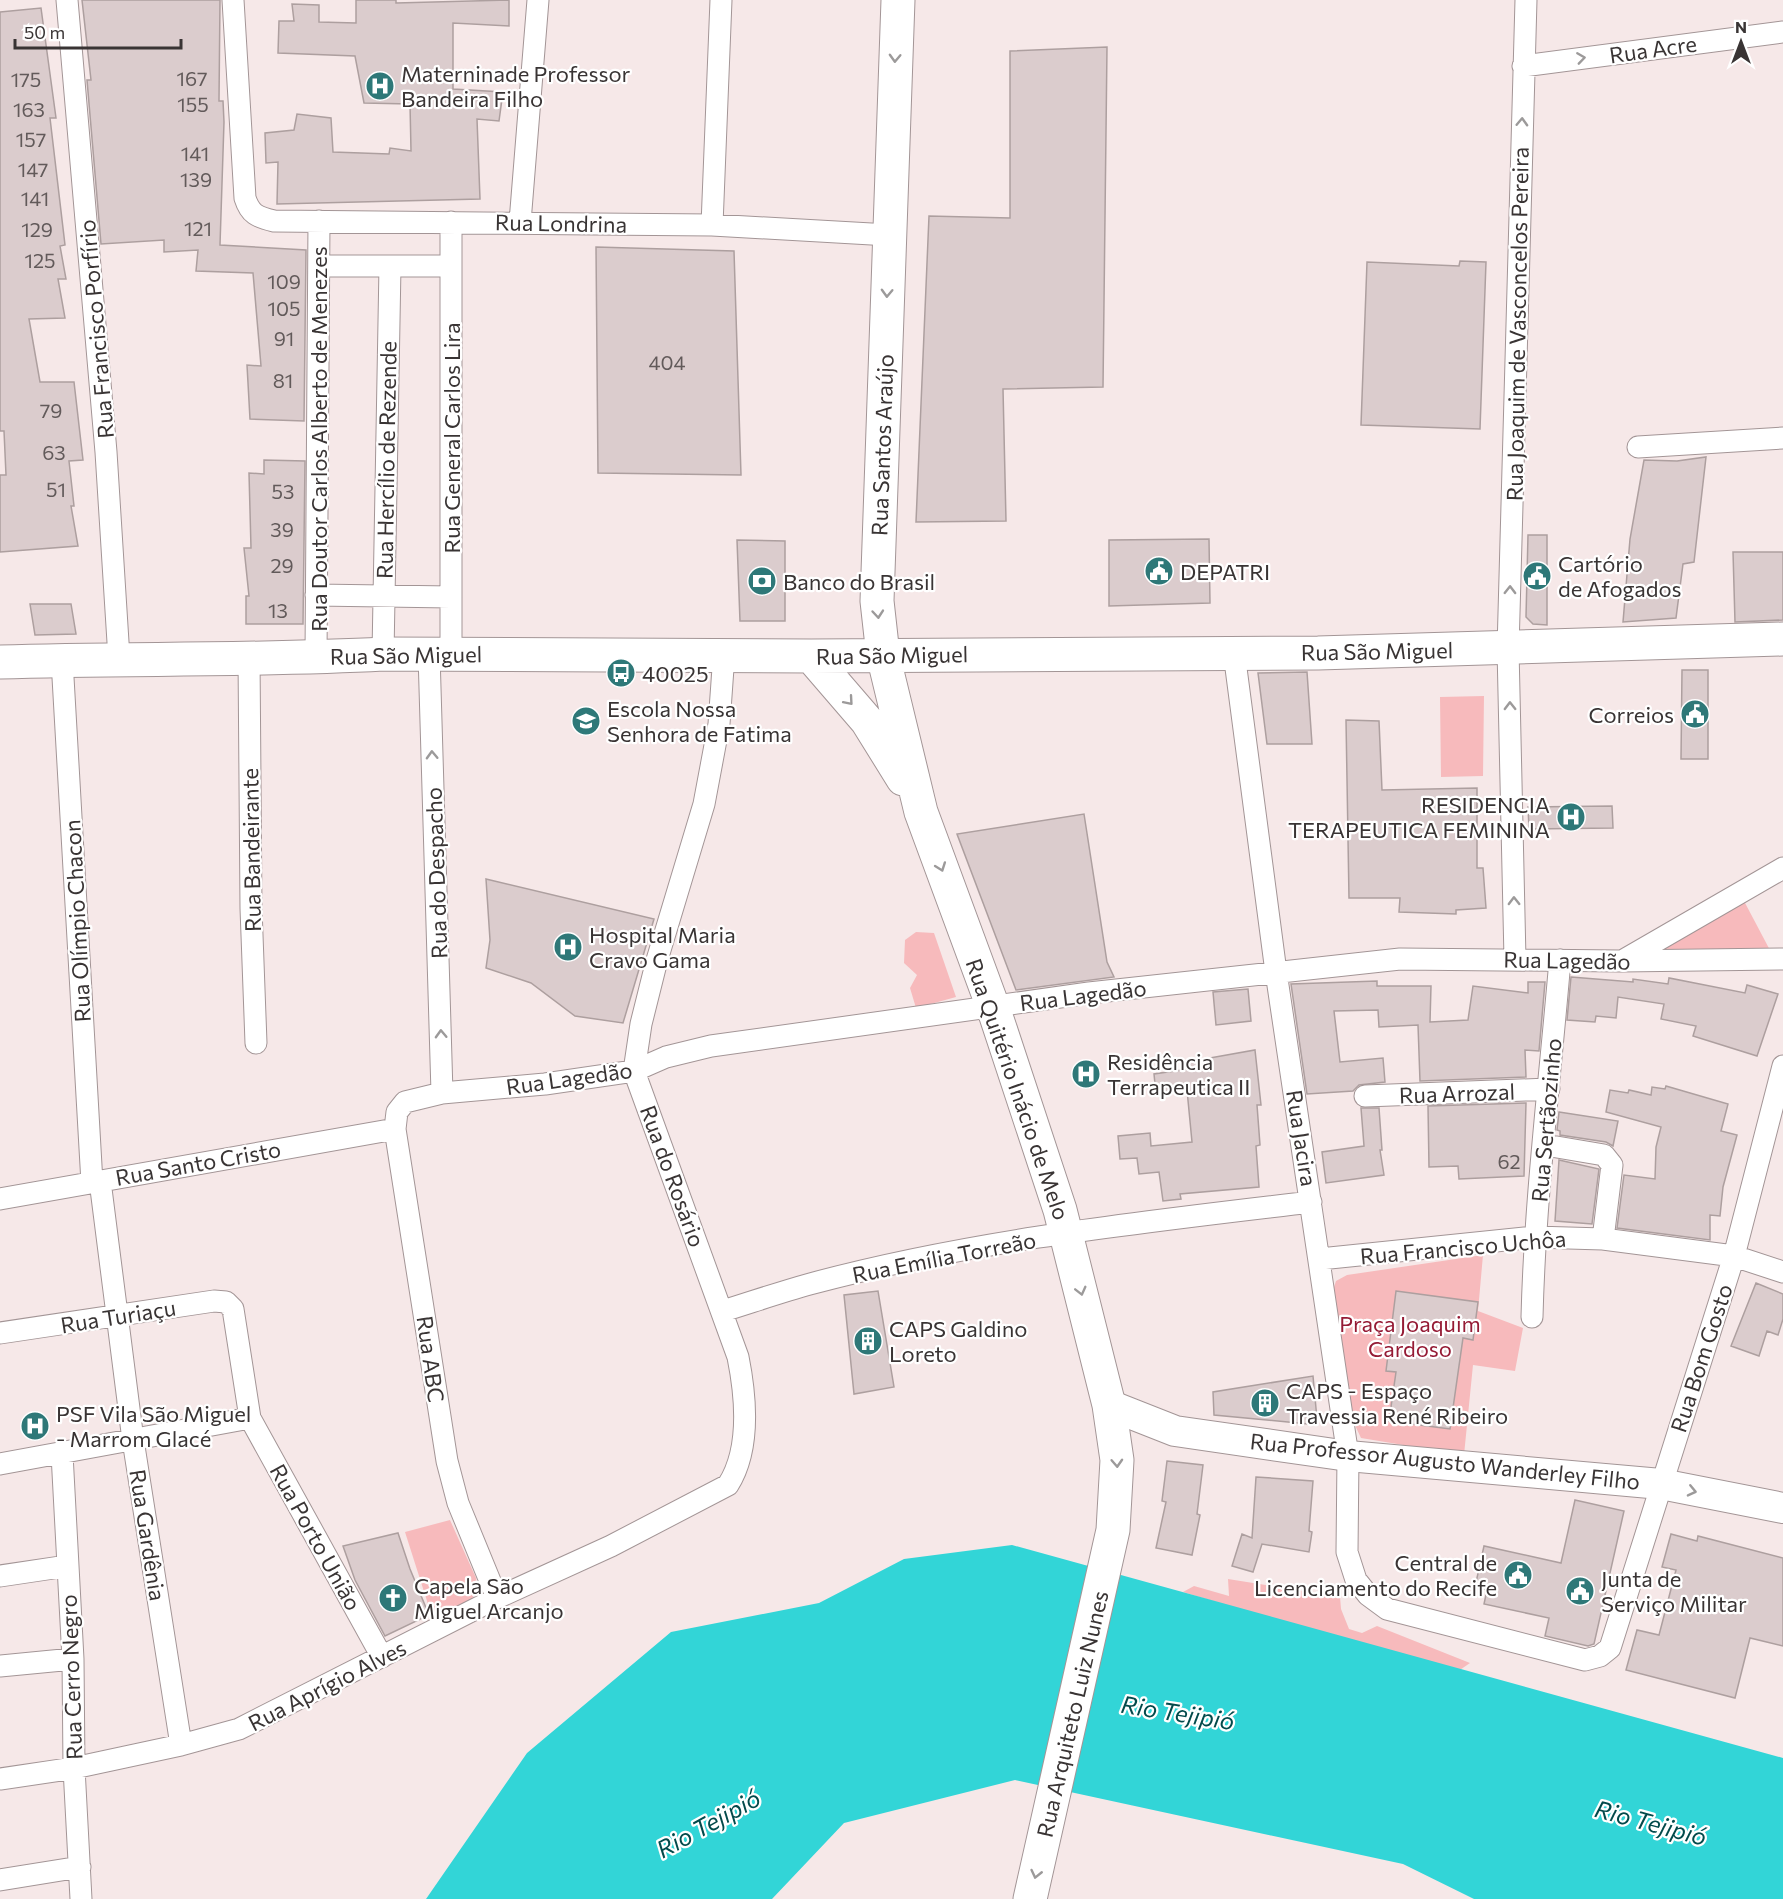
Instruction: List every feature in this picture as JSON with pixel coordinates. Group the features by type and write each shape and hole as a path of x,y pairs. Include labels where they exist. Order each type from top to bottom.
{"main road":[{"name":"Rua Santos Araújo","path":"883,655 877,601 898,0"},
{"name":"Rua São Miguel","path":"0,662 383,654 724,654 811,657 1234,653 1508,649 1783,639"},
{"name":"Rua Quitério Inácio de Melo","path":"883,655 921,812 993,1007 1067,1234 1109,1405 1118,1460 1113,1530"},
{"path":"811,657 867,721 921,812"},
{"name":"Rua Professor Augusto Wanderley Filho","path":"1109,1405 1175,1431 1348,1456 1661,1484 1783,1508"},
{"name":"Rua Arquiteto Luiz Nunes","path":"1030,1899 1113,1530"}],"street":[{"name":"Rua Francisco Porfírio","path":"67,0 104,429 119,658"},
{"name":"Rua Londrina","path":"233,0 245,198 249,210 257,218 274,221 712,225 889,235"},
{"path":"520,222 538,0"},
{"path":"712,225 721,0"},
{"name":"Rua Joaquim de Vasconcelos Pereira","path":"1515,959 1508,649 1526,0"},
{"name":"Rua Acre","path":"1523,66 1783,32"},
{"name":"Rua Doutor Carlos Alberto de Menezes","path":"316,657 319,221"},
{"name":"Rua General Carlos Lira","path":"440,654 451,597 451,222"},
{"path":"319,266 451,266"},
{"name":"Rua Hercílio de Rezende","path":"383,654 390,266"},
{"path":"1638,447 1783,438"},
{"path":"316,595 451,597"},
{"name":"Rua Jacira","path":"1234,653 1276,972 1348,1456 1347,1552 1356,1580 1368,1595 1387,1609 1585,1660 1600,1656 1610,1648"},
{"name":"Rua do Despacho","path":"440,654 442,1093"},
{"name":"Rua do Rosário","path":"724,654 720,724 704,804 657,960 641,1024 634,1071 738,1357 745,1404 740,1457 735,1475 728,1485"},
{"name":"Rua Bandeirante","path":"249,657 256,1043"},
{"name":"Rua Olímpio Chacon","path":"62,660 96,1182"},
{"path":"1621,961 1783,868"},
{"name":"Rua Lagedão","path":"396,1121 405,1102 442,1093 545,1084 634,1071 666,1057 711,1046 993,1007 1276,972 1400,959 1621,961 1783,959"},
{"name":"Rua Sertãozinho","path":"1532,1317 1534,1237 1545,1145 1560,960"},
{"name":"Rua Bom Gosto","path":"1610,1648 1734,1256 1783,1066"},
{"name":"Rua Arrozal","path":"1365,1096 1550,1089"},
{"name":"Rua Santo Cristo","path":"0,1199 96,1182 396,1121"},
{"name":"Rua ABC","path":"396,1121 447,1461 458,1503 497,1598"},
{"path":"1545,1145 1604,1155 1610,1159 1612,1165 1603,1239"},
{"name":"Rua Gardênia","path":"96,1182 119,1316 133,1440 181,1745"},
{"name":"Rua Emília Torreão","path":"723,1311 810,1284 942,1255 1067,1234 1311,1202"},
{"name":"Rua Francisco Uchôa","path":"1320,1259 1534,1237 1603,1239 1734,1256 1783,1272"},
{"name":"Rua Turiaçu","path":"0,1333 214,1301 226,1302 233,1309"},
{"name":"Rua Porto União","path":"233,1309 250,1418 382,1657"},
{"path":"0,1464 250,1418"},
{"name":"Rua Cerro Negro","path":"62,1454 73,1659 74,1768 81,1899"},
{"name":"Rua Aprígio Alves","path":"0,1779 74,1768 181,1745 239,1729 497,1598 612,1546 728,1485"},
{"path":"0,1576 67,1566"},
{"path":"0,1666 73,1659"},
{"path":"0,1880 80,1867"}],"green space":[{"path":"1484,696 1483,776 1441,777 1440,697"},
{"path":"1744,901 1772,954 1660,951 1664,944"},
{"path":"916,932 934,933 956,997 916,1008 910,988 917,975 904,963 905,940"},
{"name":"Praça Joaquim Cardoso","path":"1483,1255 1478,1311 1523,1328 1515,1371 1473,1365 1464,1455 1361,1438 1353,1421 1333,1290 1336,1281 1347,1275"},
{"path":"450,1520 476,1578 476,1587 470,1601 434,1623 405,1532"},
{"path":"1228,1579 1340,1597 1341,1609 1349,1629 1362,1633 1377,1626 1470,1663 1454,1674 1183,1592 1194,1586 1229,1596"}],"water":[{"name":"Rio Tejipió","path":"1012,1545 1783,1758 1783,1899 1474,1899 1403,1864 1015,1780 844,1823 772,1899 426,1899 527,1753 671,1632 819,1603 904,1559"}],"building":[{"path":"82,0 220,0 219,101 223,101 224,122 220,245 306,250 304,421 250,419 247,365 261,366 253,273 196,271 198,250 164,252 164,240 101,244 87,80 91,80"},
{"path":"356,0 396,0 396,3 509,0 509,26 453,23 453,89 503,92 499,121 477,119 480,199 277,204 278,162 266,163 265,133 294,130 297,114 331,118 333,152 389,154 390,148 411,151 410,104 364,103 355,56 278,53 279,21 294,21 292,4 319,5 319,22 356,23"},
{"path":"41,8 56,118 50,118 65,245 60,246 66,279 58,279 65,318 29,319 40,382 74,382 83,460 69,461 74,506 71,506 78,546 0,552 0,475 6,475 4,431 0,431 0,12"},
{"path":"1107,47 1103,387 1003,389 1006,521 916,522 929,216 1010,218 1010,51"},
{"path":"596,247 734,251 741,475 598,473"},
{"path":"1460,261 1486,262 1480,429 1361,425 1367,262 1459,266"},
{"path":"1706,457 1694,562 1683,564 1676,618 1623,622 1630,539 1644,460 1677,461"},
{"path":"264,460 305,461 303,624 246,624 246,596 249,596 244,548 251,548 249,473 264,474"},
{"name":"Cartório de Afogados","path":"1528,535 1547,535 1547,625 1533,624 1526,617"},
{"name":"DEPATRI","path":"1209,539 1210,603 1109,606 1109,540"},
{"name":"Banco do Brasil","path":"737,540 785,541 785,621 740,621"},
{"path":"1733,552 1783,552 1783,620 1735,622"},
{"path":"30,604 71,604 76,634 35,635"},
{"name":"Correios","path":"1682,670 1708,670 1708,759 1681,759"},
{"path":"1307,672 1312,744 1267,744 1258,673"},
{"path":"1346,720 1379,721 1382,790 1477,788 1477,868 1483,868 1486,908 1456,910 1456,914 1399,912 1400,898 1349,898"},
{"name":"RESIDENCIA TERAPEUTICA FEMININA","path":"1612,806 1613,828 1529,829 1528,807"},
{"path":"1084,814 1107,962 1114,977 1016,990 957,834"},
{"name":"Hospital Maria Cravo Gama","path":"486,879 654,919 623,1023 575,1016 531,983 486,968 490,940"},
{"path":"1571,977 1633,982 1633,979 1668,984 1669,978 1745,993 1747,985 1778,994 1757,1056 1693,1036 1696,1026 1661,1019 1664,1004 1618,997 1616,1018 1596,1016 1595,1022 1567,1020"},
{"path":"1377,981 1377,986 1431,986 1430,1022 1468,1020 1473,986 1528,993 1528,982 1545,982 1539,1051 1525,1050 1526,1077 1420,1081 1418,1025 1379,1027 1378,1010 1334,1011 1340,1062 1383,1058 1385,1082 1359,1085 1353,1091 1307,1094 1291,984"},
{"path":"1248,989 1251,1021 1216,1025 1213,992"},
{"path":"1255,1050 1261,1105 1257,1105 1260,1145 1256,1146 1259,1187 1180,1194 1181,1199 1163,1201 1159,1172 1139,1174 1137,1158 1120,1159 1118,1136 1150,1133 1151,1146 1192,1142 1187,1090 1156,1094 1154,1074 1188,1069 1187,1062"},
{"path":"1666,1086 1728,1104 1721,1131 1737,1135 1723,1187 1720,1216 1710,1215 1710,1240 1617,1228 1624,1175 1655,1179 1656,1147 1661,1127 1606,1112 1610,1090 1628,1093 1629,1090 1651,1095 1652,1087 1665,1089"},
{"path":"1526,1103 1524,1176 1459,1179 1458,1166 1429,1167 1428,1106"},
{"path":"1361,1108 1379,1108 1382,1150 1380,1150 1384,1175 1326,1183 1322,1152 1364,1146"},
{"path":"1559,1112 1618,1121 1613,1146 1606,1142 1560,1135 1560,1131 1557,1130"},
{"path":"1559,1160 1599,1169 1592,1224 1555,1221"},
{"path":"1756,1283 1783,1294 1783,1319 1778,1335 1767,1331 1759,1356 1731,1346"},
{"name":"CAPS Galdino Loreto","path":"878,1291 894,1387 854,1394 844,1295"},
{"path":"1396,1291 1478,1302 1473,1340 1463,1338 1450,1429 1389,1421 1396,1372 1386,1371"},
{"name":"CAPS - Espaço Travessia René Ribeiro","path":"1313,1376 1317,1419 1308,1424 1214,1415 1213,1392"},
{"path":"1167,1461 1203,1465 1197,1514 1200,1515 1192,1555 1156,1548 1166,1502 1162,1501"},
{"path":"1256,1477 1313,1481 1309,1531 1312,1532 1309,1552 1262,1544 1253,1572 1232,1566 1242,1534 1252,1538"},
{"name":"Junta de Serviço Militar","path":"1575,1500 1624,1511 1594,1644 1588,1646 1545,1636 1549,1618 1484,1604 1487,1590 1475,1587 1484,1546 1561,1563"},
{"name":"Capela São Miguel Arcanjo","path":"398,1533 429,1615 385,1636 355,1580 343,1546"},
{"path":"1671,1534 1697,1541 1698,1536 1783,1558 1783,1646 1750,1638 1735,1698 1626,1670 1637,1630 1659,1635 1676,1570 1662,1567"}],"place":[{"name":"Materninade Professor Bandeira Filho","path":"380,86"},
{"name":"DEPATRI","path":"1159,571"},
{"name":"Cartório de Afogados","path":"1537,576"},
{"name":"Banco do Brasil","path":"762,581"},
{"name":"40025","path":"621,673"},
{"name":"Correios","path":"1695,714"},
{"name":"Escola Nossa Senhora de Fatima","path":"586,721"},
{"name":"RESIDENCIA TERAPEUTICA FEMININA","path":"1571,817"},
{"name":"Hospital Maria Cravo Gama","path":"568,947"},
{"name":"Residência Terrapeutica II","path":"1086,1074"},
{"name":"CAPS Galdino Loreto","path":"868,1341"},
{"name":"CAPS - Espaço Travessia René Ribeiro","path":"1265,1403"},
{"name":"PSF Vila São Miguel - Marrom Glacé","path":"35,1426"},
{"name":"Central de Licenciamento do Recife","path":"1518,1575"},
{"name":"Junta de Serviço Militar","path":"1580,1591"},
{"name":"Capela São Miguel Arcanjo","path":"393,1598"}]}
